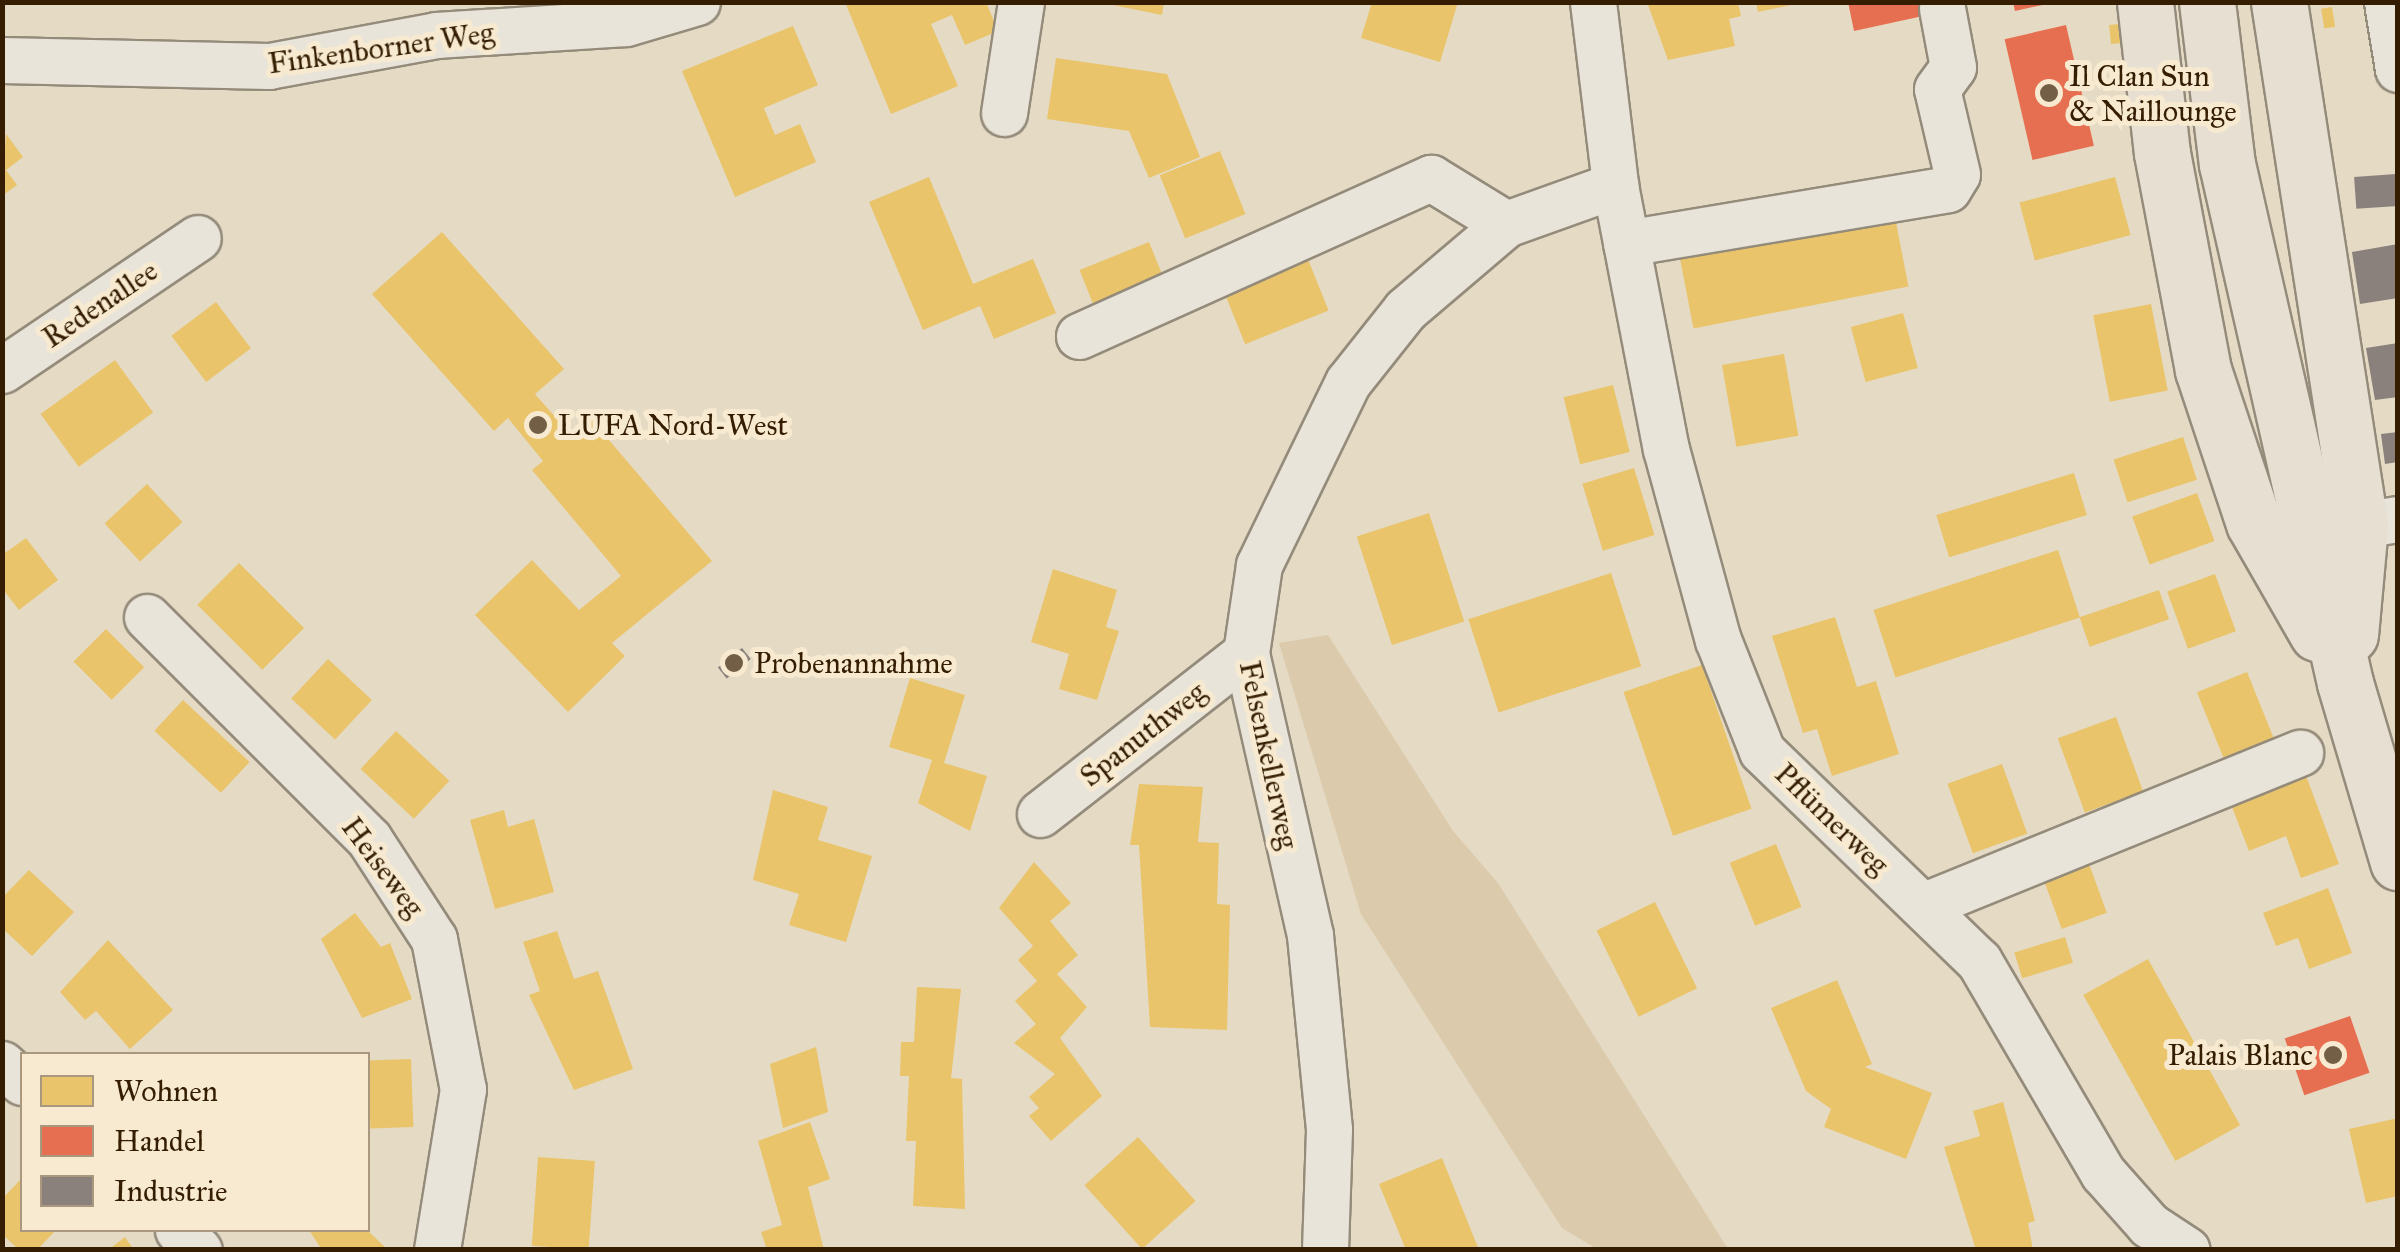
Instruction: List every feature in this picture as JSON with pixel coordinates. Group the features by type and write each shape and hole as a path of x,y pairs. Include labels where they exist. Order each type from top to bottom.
{"main road":[{"path":"2145,2 2162,153 2204,370 2254,523 2346,683"},
{"path":"2207,2 2227,164 2346,683 2390,808 2398,862"},
{"path":"2279,2 2379,522 2346,683"}],"street":[{"name":"Finkenborner Weg","path":"2,60 269,66 436,35 626,23 697,2"},
{"path":"1004,113 1021,2"},
{"name":"Pflümerweg","path":"1594,2 1615,185 1676,487 1718,640 1762,751 1802,798 1925,905 1979,961 2029,1035 2103,1173 2187,1250"},
{"path":"2387,2 2398,69"},
{"path":"1626,243 1948,190 1957,174 1937,89 1953,67 1942,8"},
{"path":"1080,336 1431,178 1506,224"},
{"name":"Felsenkellerweg","path":"1325,1250 1328,1129 1310,935 1246,653 1259,565 1348,382 1405,310 1506,224 1615,185"},
{"name":"Redenallee","path":"2,370 198,238"},
{"name":"Heiseweg","path":"147,617 369,840 434,939 463,1089 438,1250"},
{"name":"Spanuthweg","path":"1040,814 1246,653"},
{"path":"1925,905 2300,752"},
{"path":"180,1232 199,1250"}],"shaded area":[{"path":"1328,635 1453,831 1498,883 1728,1249 1597,1249 1562,1228 1361,914 1279,643"}],"building: Wohnen":[{"path":"845,2 986,2 998,31 965,45 952,15 931,24 958,86 891,114"},
{"path":"1098,2 1164,2 1162,15"},
{"path":"1372,2 1458,2 1440,62 1361,38"},
{"path":"1647,2 1738,2 1741,16 1729,19 1735,46 1668,60"},
{"path":"1756,2 1795,2 1796,4 1758,12"},
{"path":"2332,7 2335,27 2324,28 2321,9"},
{"path":"2119,24 2121,43 2111,44 2109,25"},
{"path":"793,26 818,85 764,108 775,135 800,124 816,162 735,197 682,71"},
{"path":"1056,58 1167,74 1200,157 1149,178 1129,131 1047,119"},
{"path":"6,134 23,157 6,170 17,185 2,196"},
{"path":"1220,151 1245,214 1185,238 1160,175"},
{"path":"929,177 973,284 1033,259 1056,313 994,339 980,306 923,330 869,202"},
{"path":"2115,177 2131,235 2035,261 2019,203"},
{"path":"1894,212 1909,287 1694,328 1679,254"},
{"name":"LUFA Nord-West","path":"442,232 564,369 535,394 572,436 592,420 712,561 612,643 625,656 568,712 475,615 532,560 579,610 621,576 532,470 543,461 508,418 494,431 372,294"},
{"path":"1149,242 1167,287 1097,315 1079,270"},
{"path":"1305,252 1329,310 1245,344 1222,286"},
{"path":"216,302 251,348 206,382 171,336"},
{"path":"2151,304 2168,390 2110,402 2093,315"},
{"path":"1903,313 1918,368 1866,382 1851,327"},
{"path":"1784,354 1798,436 1736,447 1722,365"},
{"path":"115,360 153,413 79,467 41,414"},
{"path":"1613,385 1630,452 1580,464 1564,397"},
{"path":"2183,437 2197,480 2127,502 2114,460"},
{"path":"1634,468 1654,535 1603,551 1582,484"},
{"path":"2074,473 2087,515 1949,557 1936,515"},
{"path":"147,484 182,522 140,562 105,524"},
{"path":"2197,493 2214,541 2150,565 2132,517"},
{"path":"1429,513 1464,621 1392,645 1357,536"},
{"path":"26,538 58,580 19,610 2,588 2,555"},
{"path":"2058,550 2080,618 1895,677 1873,610"},
{"path":"239,563 304,628 262,670 197,605"},
{"path":"1053,569 1117,590 1106,627 1119,631 1097,700 1059,689 1069,654 1031,642"},
{"path":"1611,573 1641,666 1499,713 1468,619"},
{"path":"2215,574 2236,631 2188,649 2167,591"},
{"path":"2159,590 2169,619 2090,647 2080,617"},
{"path":"1835,617 1857,687 1876,681 1899,754 1832,776 1817,729 1803,733 1772,636"},
{"path":"106,629 144,667 112,700 73,662"},
{"path":"328,659 372,700 335,739 291,698"},
{"path":"1702,665 1751,809 1673,836 1624,692"},
{"path":"2247,672 2274,738 2224,758 2197,692"},
{"path":"910,678 965,695 944,763 987,776 970,831 918,803 932,760 889,747"},
{"path":"183,700 250,762 221,793 154,731"},
{"path":"2116,717 2143,791 2085,812 2058,738"},
{"path":"396,731 449,781 414,819 361,769"},
{"path":"2002,764 2027,834 1973,853 1947,784"},
{"path":"2305,773 2339,864 2301,878 2286,836 2249,851 2230,802"},
{"path":"1139,784 1203,787 1198,842 1219,843 1217,904 1230,905 1227,1030 1150,1027 1139,845 1130,845"},
{"path":"773,790 828,807 818,840 872,856 846,942 789,925 799,894 753,880"},
{"path":"504,810 508,827 534,819 554,892 495,909 470,820"},
{"path":"1776,844 1801,907 1755,926 1730,863"},
{"path":"2088,861 2107,913 2062,929 2043,877"},
{"path":"1034,862 1071,903 1050,921 1078,955 1057,974 1087,1007 1060,1038 1102,1096 1051,1141 1029,1116 1039,1108 1029,1097 1055,1074 1014,1043 1036,1024 1015,1001 1037,981 1018,960 1033,946 999,908"},
{"path":"29,870 74,912 32,956 2,928 2,898"},
{"path":"2328,888 2352,953 2309,969 2298,938 2276,946 2263,913"},
{"path":"1655,902 1697,988 1639,1017 1597,930"},
{"path":"355,913 381,947 390,943 412,999 362,1018 321,939"},
{"path":"557,931 574,979 598,971 633,1069 574,1090 529,995 540,991 523,942"},
{"path":"2065,937 2073,963 2022,978 2014,952"},
{"path":"108,940 173,1010 130,1049 96,1011 85,1020 60,992"},
{"path":"2148,959 2240,1125 2175,1161 2083,995"},
{"path":"1837,980 1872,1064 1865,1067 1932,1093 1906,1159 1824,1127 1831,1109 1806,1091 1771,1008"},
{"path":"917,987 961,989 951,1078 962,1079 965,1209 913,1206 916,1141 906,1141 909,1076 900,1076 901,1042 914,1042"},
{"path":"816,1047 828,1112 783,1128 770,1064"},
{"path":"411,1059 413,1127 370,1128 370,1060"},
{"path":"2003,1102 2035,1221 2028,1223 2033,1250 1976,1250 1944,1147 1980,1136 1973,1111"},
{"path":"2398,1118 2398,1196 2366,1203 2349,1129"},
{"path":"810,1122 830,1179 808,1187 824,1250 767,1250 761,1232 782,1225 758,1141"},
{"path":"1138,1137 1196,1201 1142,1249 1084,1185"},
{"path":"538,1157 595,1161 589,1250 532,1246"},
{"path":"1442,1158 1479,1250 1406,1250 1379,1184"},
{"path":"20,1180 20,1232 54,1232 37,1250 19,1250 2,1234 2,1199"},
{"path":"310,1232 369,1232 388,1250 322,1250"},
{"path":"125,1237 134,1250 108,1250"}],"building: Handel":[{"path":"1848,2 1920,2 1923,16 1854,31"},
{"path":"2013,2 2047,2 2047,4 2015,11"},
{"name":"Il Clan Sun & Naillounge","path":"2066,25 2094,146 2033,160 2005,39"},
{"path":"2350,1016 2370,1073 2304,1095 2285,1038"}],"building: Industrie":[{"path":"2396,174 2398,206 2356,209 2354,177"},
{"path":"2398,244 2398,298 2360,304 2352,252"},
{"path":"2398,343 2398,397 2375,400 2366,348"},
{"path":"2398,432 2398,462 2385,464 2381,434"},
{"name":"Probenannahme","path":"742,648 751,659 727,678 718,668"}],"place":[{"name":"Il Clan Sun & Naillounge","path":"2049,93"},
{"name":"LUFA Nord-West","path":"538,425"},
{"name":"Probenannahme","path":"734,663"},
{"name":"Palais Blanc","path":"2333,1055"}]}
